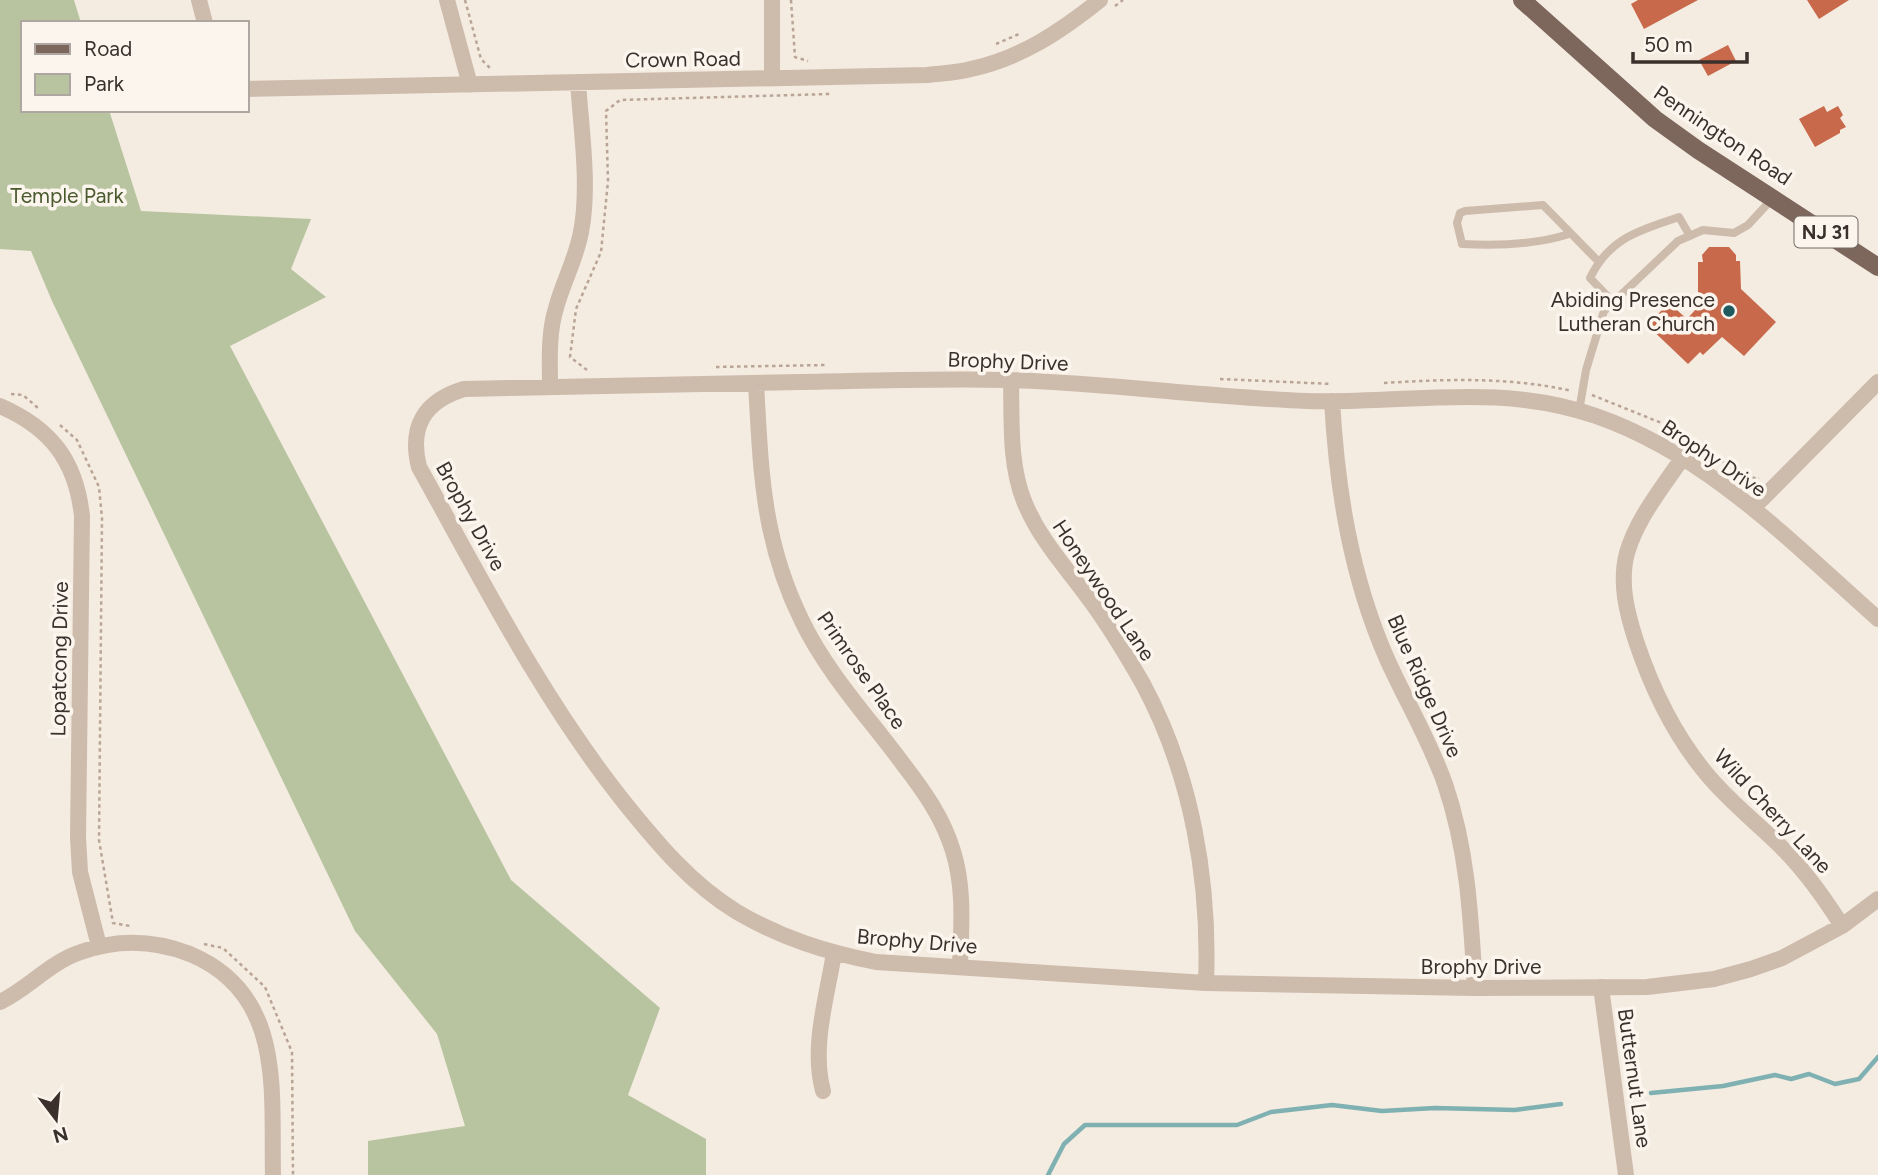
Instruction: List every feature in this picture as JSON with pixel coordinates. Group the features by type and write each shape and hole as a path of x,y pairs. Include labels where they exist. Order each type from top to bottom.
{"main road":[{"name":"Pennington Road","path":"1522,0 1655,119 1878,267"}],"street":[{"path":"199,0 204,21"},
{"path":"447,0 470,85"},
{"path":"772,0 772,78"},
{"name":"Crown Road","path":"248,89 927,75 968,70 1004,61 1029,50 1106,4"},
{"path":"550,387 551,330 556,307 575,257 585,199 578,82"},
{"name":"Brophy Drive","path":"1878,619 1753,509 1683,457 1625,427 1579,411 1523,399 1487,395 1332,401 1011,380 464,389 450,393 426,412 416,438 415,452 419,467 533,672 604,777 655,840 679,867 706,891 736,911 778,934 834,953 876,961 1206,983 1475,988 1681,984 1726,976 1782,958 1842,926 1878,899"},
{"name":"Honeywood Lane","path":"1011,380 1012,450 1024,500 1051,552 1091,601 1120,643 1144,687 1179,772 1193,821 1202,870 1206,983"},
{"path":"1753,509 1878,382"},
{"name":"Primrose Place","path":"755,383 763,491 778,563 803,624 823,659 928,797 944,825 960,879 960,967"},
{"name":"Blue Ridge Drive","path":"1332,401 1341,503 1353,559 1370,615 1387,658 1429,744 1457,825 1470,901 1475,988"},
{"name":"Lopatcong Drive","path":"0,406 36,425 53,441 65,458 80,497 82,516 78,838 80,872 99,946"},
{"name":"Wild Cherry Lane","path":"1683,457 1644,517 1632,540 1625,563 1625,599 1642,660 1660,703 1705,773 1798,864 1842,926"},
{"path":"0,1002 59,961 99,946 131,942 177,949 219,970 246,996 266,1038 270,1061 273,1175"},
{"path":"823,1091 818,1074 818,1050 834,953"},
{"name":"Butternut Lane","path":"1601,987 1626,1175"}],"lane":[{"path":"1579,411 1586,370 1604,311 1678,241 1703,230 1734,233 1748,225 1773,198"},
{"path":"1569,234 1544,242 1482,245 1462,243 1457,223 1460,213 1465,211 1543,205 1598,261"},
{"path":"1614,303 1590,278 1598,261 1627,235 1679,217 1690,236"}],"path":[{"path":"465,0 481,59 492,71"},
{"path":"791,0 795,57 813,64"},
{"path":"1106,4 1122,0"},
{"path":"988,48 1022,33"},
{"path":"587,370 570,357 576,309 601,252 608,181 606,111 620,100 829,94"},
{"path":"714,367 833,365"},
{"path":"1214,378 1333,384"},
{"path":"1372,383 1452,379 1519,382 1592,395 1664,424 1714,454 1736,473 1758,479 1768,470"},
{"path":"0,393 23,395 41,410"},
{"path":"59,425 77,440 99,487 102,557 99,840 113,923 134,927"},
{"path":"197,942 223,948 265,987 276,1012 292,1052 293,1175"}],"green space":[{"name":"Temple Park","path":"0,0 74,0 80,21 21,21 21,112 110,112 141,211 311,219 291,269 326,297 230,346 511,880 660,1008 628,1095 706,1139 706,1175 368,1175 368,1141 465,1126 437,1034 355,931 52,301 31,251 0,249"}],"building":[{"path":"1638,0 1698,0 1644,29 1631,4"},
{"path":"1807,0 1849,0 1819,19"},
{"path":"1728,45 1736,61 1708,76 1699,60"},
{"path":"1824,106 1827,112 1838,106 1843,115 1840,118 1846,127 1815,147 1799,119"},
{"name":"Abiding Presence Lutheran Church","path":"1709,247 1729,247 1736,255 1736,261 1740,261 1741,289 1776,322 1744,356 1722,337 1703,355 1700,352 1688,364 1647,325 1669,303 1687,319 1706,298 1698,292 1698,262 1703,262 1702,255"}],"waterway":[{"path":"1651,1093 1723,1086 1775,1075 1791,1079 1809,1074 1835,1084 1859,1079 1878,1057"},
{"path":"1048,1175 1064,1144 1085,1125 1237,1125 1271,1112 1332,1105 1382,1111 1435,1108 1515,1110 1561,1104"}],"place":[{"name":"Abiding Presence Lutheran Church","path":"1729,311"}]}
